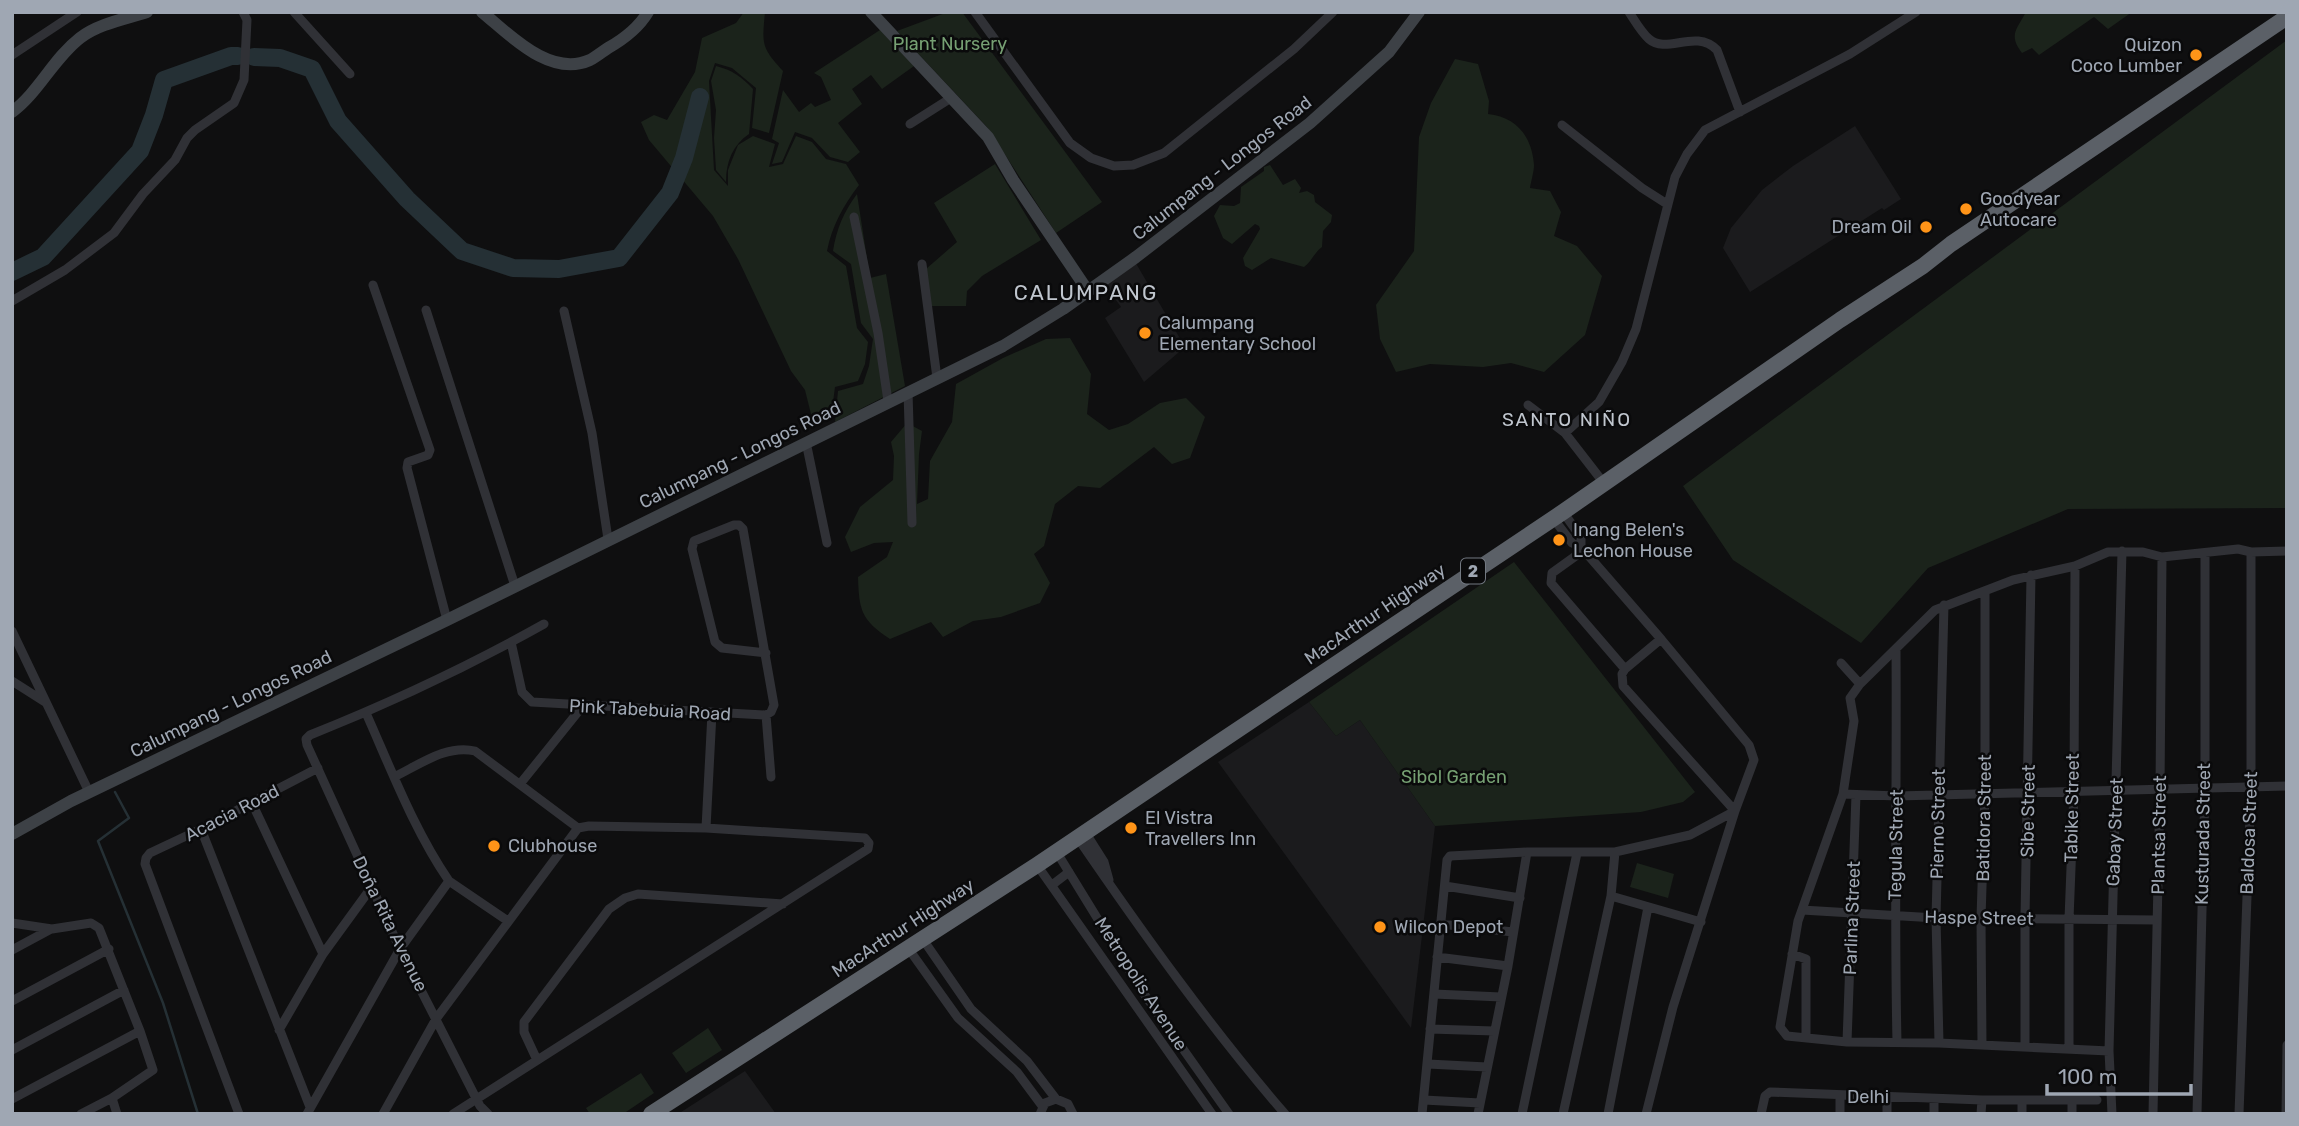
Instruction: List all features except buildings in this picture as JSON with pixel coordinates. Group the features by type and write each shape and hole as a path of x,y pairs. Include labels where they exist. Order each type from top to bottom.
{"highway":[{"name":"MacArthur Highway","path":"657,1112 1081,835 1558,515 2287,17"}],"street":[{"path":"12,55 77,12"},
{"path":"12,112 36,90 58,60 81,37 112,22 147,12"},
{"path":"12,301 65,270 114,233 143,194 175,160 187,138 234,103 244,80 247,20 243,12"},
{"path":"294,12 350,74"},
{"path":"482,12 540,57 564,64 588,61 638,26 648,12"},
{"path":"871,12 988,137 1013,180 1088,291"},
{"path":"975,12 1070,144 1091,158 1114,166 1133,165 1164,153 1294,50 1333,12"},
{"name":"Calumpang - Longos Road","path":"12,834 89,792 1003,346 1088,291 1320,115 1390,52 1419,12"},
{"path":"1629,12 1650,39 1657,43 1700,40 1711,44 1717,50 1740,112"},
{"path":"1565,433 1599,402 1622,362 1636,329 1667,204 1680,166 1705,130 1850,54 1916,12"},
{"path":"910,124 951,98"},
{"path":"1562,125 1642,188 1667,204"},
{"path":"854,216 878,334 888,401"},
{"path":"922,264 937,379"},
{"path":"373,285 430,450 428,455 408,462 407,468 446,620"},
{"path":"426,310 515,586"},
{"path":"564,311 592,433 608,539"},
{"path":"908,392 912,523"},
{"path":"1528,405 1565,433 1603,482"},
{"path":"806,442 827,543"},
{"path":"1558,515 1572,543 1583,548 1661,639 1752,752 1754,760 1672,1007 1646,1114"},
{"path":"766,653 722,648 715,642 692,549 694,541 734,525 743,529 766,653 774,705 766,715 771,777"},
{"path":"1583,548 1552,572 1552,583 1625,669"},
{"path":"2109,1051 1939,1043 1847,1042 1787,1036 1782,1032 1780,1027 1802,910 1843,794 1854,721 1850,698 1860,684 1935,610 2031,575 2075,566 2108,552 2122,551 2162,557 2238,549 2251,552 2287,551"},
{"name":"Gabay Street","path":"2112,1114 2109,1051 2122,551"},
{"name":"Baldosa Street","path":"2239,1114 2251,788 2251,552"},
{"name":"Kusturada Street","path":"2197,1114 2205,788 2205,554"},
{"name":"Plantsa Street","path":"2153,1114 2162,557"},
{"name":"Tabike Street","path":"2069,1049 2075,566"},
{"name":"Sibe Street","path":"2025,1047 2031,575"},
{"name":"Batidora Street","path":"1982,1045 1985,591"},
{"name":"Pierno Street","path":"1939,1043 1936,918 1944,605"},
{"path":"508,921 449,881 438,865 366,713 544,624"},
{"path":"12,631 89,792"},
{"path":"1661,639 1625,669 1622,674 1623,686 1735,811"},
{"name":"Pink Tabebuia Road","path":"511,642 523,692 533,702 582,707 766,715"},
{"name":"Tegula Street","path":"1896,649 1897,796 1894,915 1898,1042"},
{"path":"1841,663 1860,684"},
{"path":"12,681 46,703"},
{"path":"520,784 582,707"},
{"name":"Doña Rita Avenue","path":"366,713 310,735 306,739 307,745 400,949 479,1106 488,1114"},
{"path":"706,828 712,713"},
{"path":"394,777 450,750 464,748 486,758 578,828"},
{"name":"Acacia Road","path":"239,1114 150,876 146,858 150,853 318,768"},
{"path":"1843,794 1897,796 2287,786"},
{"name":"Parlina Street","path":"1847,1042 1856,795"},
{"path":"252,803 323,954"},
{"path":"1422,1114 1440,924 1447,860 1450,856 1527,852 1615,852 1690,835 1735,811"},
{"path":"383,1114 436,1019 578,828 706,828 865,838 869,842 867,849 537,1060 479,1106 453,1114"},
{"path":"201,829 309,1110"},
{"path":"1081,835 1111,885 1213,1026 1285,1114"},
{"name":"Metropolis Avenue","path":"1056,851 1142,991 1229,1114"},
{"path":"1478,1114 1508,966 1527,852"},
{"path":"1563,1114 1611,896 1615,852"},
{"path":"1522,1114 1577,853"},
{"name":"Metropolis Avenue","path":"1037,864 1212,1114"},
{"path":"1052,886 1069,872"},
{"path":"309,1110 400,949 449,881"},
{"path":"1445,886 1520,898"},
{"path":"279,1030 323,954 371,888"},
{"path":"537,1060 524,1032 524,1022 609,909 617,903 638,894 783,904"},
{"path":"1611,896 1701,922"},
{"path":"1608,1114 1648,907"},
{"name":"Haspe Street","path":"1802,910 1936,918 2157,920"},
{"path":"12,923 52,929 91,923 99,928 140,1031 153,1070 112,1098 81,1114"},
{"path":"1440,924 1513,932"},
{"path":"12,950 52,929"},
{"path":"922,938 971,1009 1027,1061 1056,1099 1068,1104 1073,1114"},
{"path":"908,948 958,1018 1017,1072 1041,1110 1050,1100 1056,1099"},
{"path":"12,1001 109,949"},
{"path":"1792,954 1806,959 1805,1038"},
{"path":"1437,957 1508,966"},
{"path":"12,1050 124,990"},
{"path":"1434,994 1501,997"},
{"path":"958,1018 971,1009"},
{"path":"1430,1029 1494,1031"},
{"path":"12,1099 140,1031"},
{"path":"2286,1114 2287,1045"},
{"path":"1428,1064 1487,1067"},
{"name":"Delhi","path":"1761,1114 1765,1096 1770,1092 1934,1099 2097,1100"},
{"path":"1840,1096 1840,1114"},
{"path":"1887,1096 1887,1114"},
{"path":"112,1098 117,1114"},
{"path":"1934,1099 1934,1114"},
{"path":"1424,1100 1480,1103"},
{"path":"1981,1114 1982,1100"},
{"path":"2022,1101 2022,1114"},
{"path":"2072,1101 2072,1114"}],"shaded area":[{"path":"1855,126 1901,199 1884,210 1882,208 1750,292 1723,248 1731,228 1762,190 1793,166"},
{"name":"Calumpang Elementary School","path":"1134,260 1185,347 1144,382 1105,318 1121,307 1103,282"},
{"name":"Wilcon Depot","path":"1309,702 1336,736 1360,720 1435,826 1411,1028 1218,762"},
{"path":"745,1071 776,1114 678,1114"}],"green space":[{"path":"744,12 765,12 765,44 770,56 783,71 769,133 752,128 756,88 732,68 715,63 709,81 714,170 728,186 728,170 738,145 753,136 775,144 769,167 783,164 796,136 812,142 826,159 846,164 859,185 839,216 827,251 846,266 857,328 868,342 865,364 858,381 835,387 832,410 812,418 805,390 791,371 738,259 713,216 649,140 641,122 654,115 667,120 695,72 702,38 736,23"},
{"name":"Plant Nursery","path":"948,12 962,12 1102,202 1056,233 987,127 897,31"},
{"path":"2026,12 2132,12 2108,29 2094,17 2039,55 2032,48 2022,53 2015,41 2015,32"},
{"path":"880,30 914,66 882,89 871,75 852,89 862,104 838,123 860,152 848,162 830,157 812,138 795,132 782,162 772,164 779,143 772,139 783,90 799,112 811,103 815,107 831,100 821,77 814,73"},
{"path":"2287,40 2287,508 2068,509 1928,568 1861,643 1733,560 1683,486"},
{"path":"1455,59 1478,64 1489,101 1488,114 1507,119 1526,137 1534,165 1530,188 1550,191 1561,212 1554,236 1577,246 1602,276 1585,335 1544,372 1511,363 1483,367 1430,364 1396,372 1380,339 1376,305 1414,251 1419,137 1431,103"},
{"path":"716,66 736,74 753,89 749,134 731,154 726,182 716,170 716,110 711,81"},
{"path":"995,164 1041,240 982,276 967,291 966,306 931,306 926,269 957,242 934,203"},
{"path":"1270,165 1283,185 1295,179 1301,188 1299,193 1307,191 1314,195 1315,202 1332,215 1331,222 1323,231 1322,247 1304,267 1271,258 1252,270 1245,266 1243,258 1260,229 1259,226 1255,224 1232,244 1223,238 1214,216 1220,205 1234,206 1240,203 1241,187"},
{"path":"857,194 870,278 886,274 905,386 835,422 838,391 863,384 873,339 861,323 851,264 833,251 841,221"},
{"path":"1070,338 1091,374 1087,414 1109,430 1128,424 1160,403 1186,398 1205,417 1190,458 1172,464 1154,447 1100,488 1078,486 1055,504 1044,546 1034,554 1050,583 1040,603 1001,617 973,621 943,637 931,622 890,639 873,626 863,613 858,577 887,557 893,542 874,543 851,552 845,537 860,507 893,480 894,456 891,442 907,423 922,431 917,504 928,499 930,461 952,422 956,384 1003,358 1046,339"},
{"name":"Sibol Garden","path":"1514,562 1695,792 1683,802 1641,812 1435,826 1360,720 1336,736 1309,702"},
{"path":"1637,863 1674,874 1668,898 1630,887"},
{"path":"708,1028 722,1050 686,1073 672,1053"},
{"path":"641,1073 654,1093 623,1114 590,1114 586,1108"}],"waterway":[{"path":"12,272 43,257 140,151 164,80 231,56 238,56"},
{"path":"254,57 280,58 312,69 338,121 407,199 462,251 513,268 559,269 619,258 670,193 684,158 700,97"},
{"path":"115,792 129,818 98,841 163,1003 198,1114"}],"place":[{"name":"Quizon Coco Lumber","path":"2196,55"},
{"name":"Goodyear Autocare","path":"1966,209"},
{"name":"Dream Oil","path":"1926,227"},
{"name":"Calumpang Elementary School","path":"1145,333"},
{"name":"Inang Belen's Lechon House","path":"1559,540"},
{"name":"El Vistra Travellers Inn","path":"1131,828"},
{"name":"Clubhouse","path":"494,846"},
{"name":"Wilcon Depot","path":"1380,927"}],"district":[{"name":"CALUMPANG","path":"1086,292"},
{"name":"SANTO NIÑO","path":"1567,419"}]}
